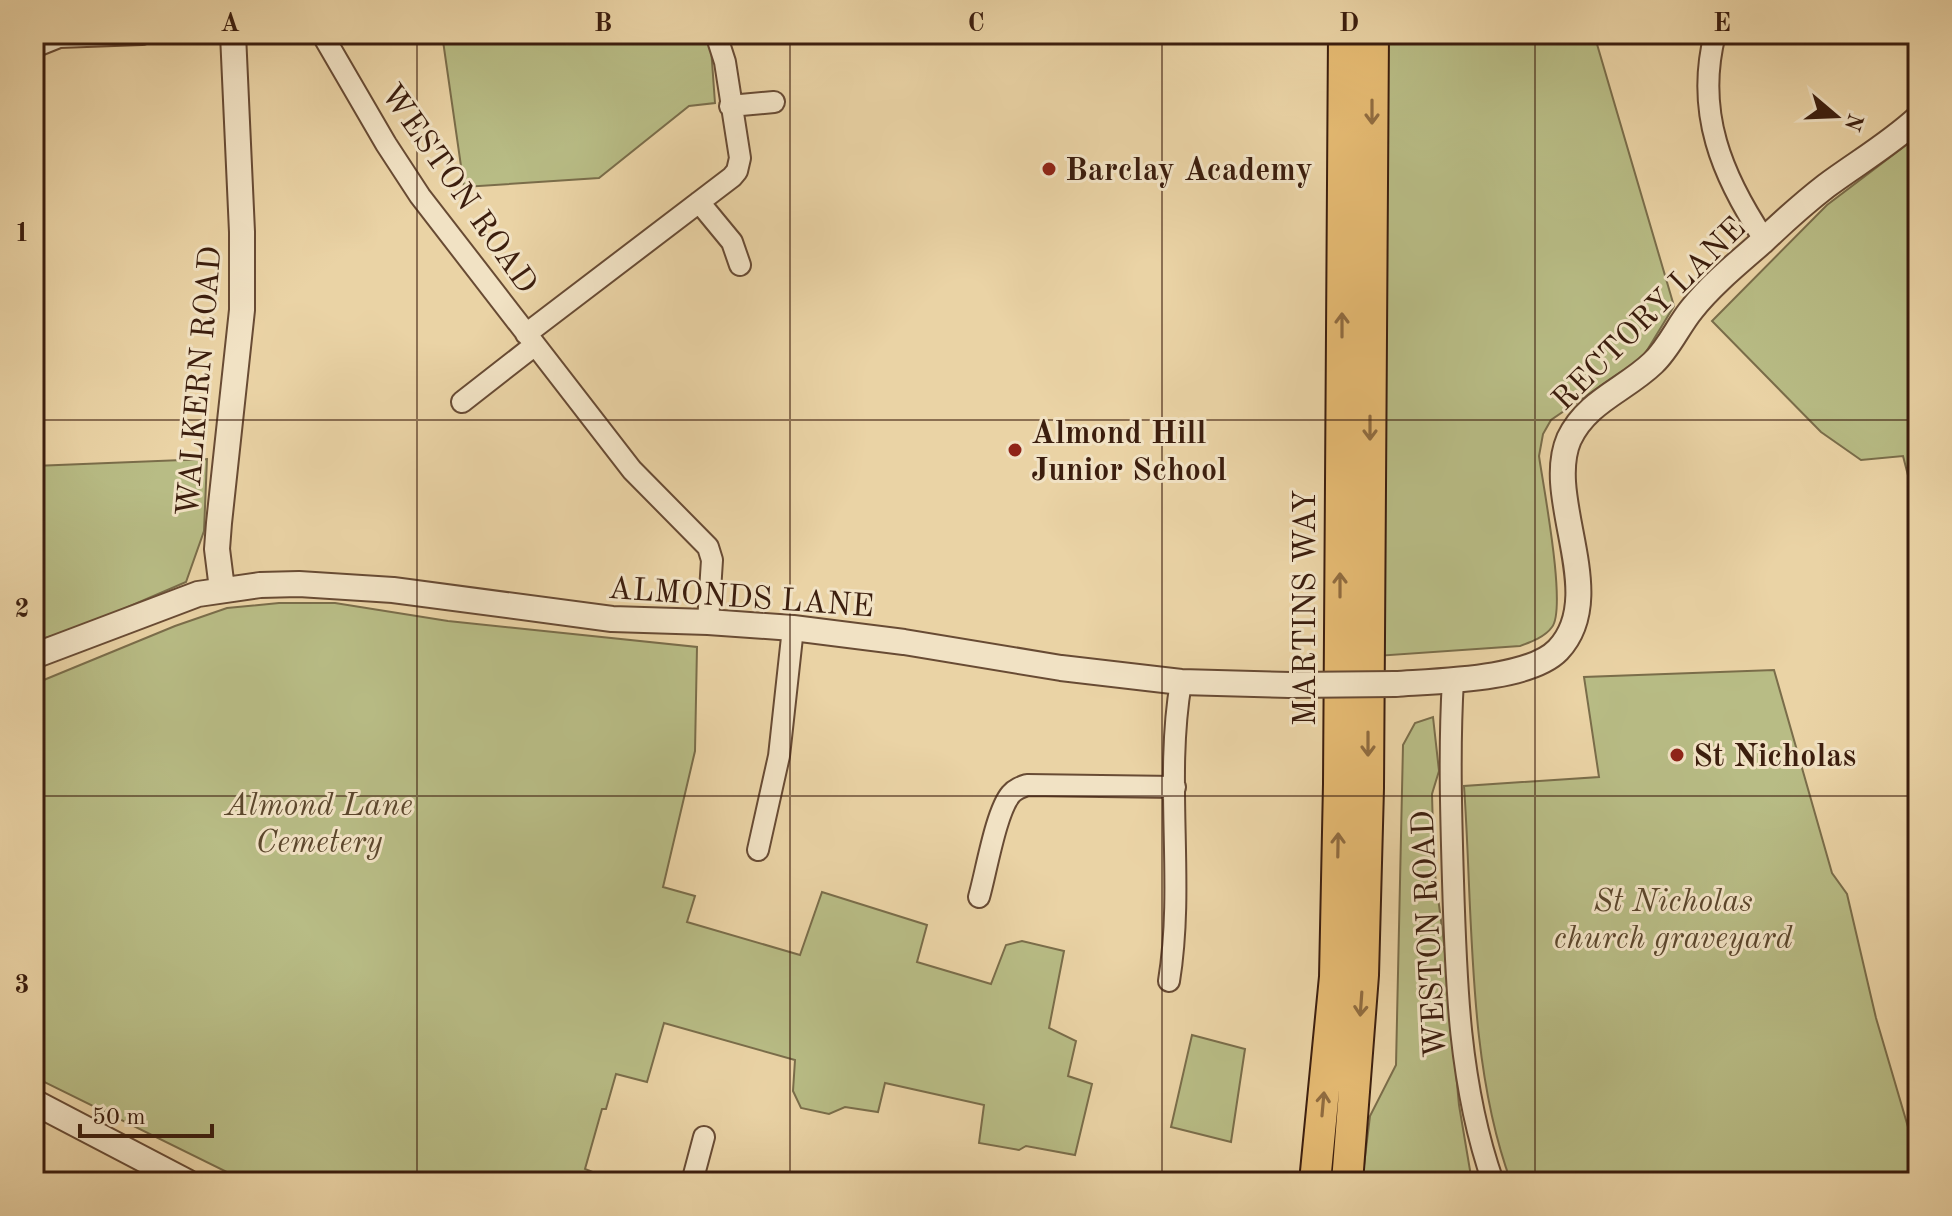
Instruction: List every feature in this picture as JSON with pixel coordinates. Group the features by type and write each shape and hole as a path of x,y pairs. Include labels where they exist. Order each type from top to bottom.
{"main road":[{"name":"MARTINS WAY","path":"1315,1182 1336,962 1344,34"},
{"path":"1347,1182 1363,975 1367,819 1373,34"}],"street":[{"path":"34,47 59,37 142,34"},
{"name":"WALKERN ROAD","path":"222,589 217,549 242,310 242,232 233,34"},
{"name":"WESTON ROAD","path":"322,34 420,196 632,470 708,547 712,560 708,622"},
{"path":"716,34 725,62 730,106 774,102"},
{"path":"1715,34 1709,85 1715,140 1729,182 1764,239"},
{"name":"WESTON ROAD","path":"462,402 531,340 732,177 740,158 730,106"},
{"name":"RECTORY LANE","path":"1453,680 1526,668 1547,659 1565,642 1575,622 1579,592 1562,466 1568,442 1585,415 1615,389 1653,363 1690,311 1764,239 1824,188 1889,143 1918,118"},
{"path":"699,202 732,242 740,265"},
{"name":"ALMONDS LANE","path":"34,656 179,600 222,589 260,585 340,585 612,619 793,628 904,642 1061,668 1181,682 1290,685 1453,680"},
{"path":"758,850 779,756 793,628"},
{"name":"WESTON ROAD","path":"1453,680 1449,746 1460,1041 1476,1121 1493,1182"},
{"path":"1169,981 1177,909 1175,732 1181,682"},
{"path":"979,897 1000,818 1007,801 1018,787 1175,787"},
{"path":"34,1102 187,1182"},
{"path":"692,1182 704,1137"}],"green space":[{"path":"442,34 710,34 715,103 689,106 599,178 464,187"},
{"path":"1380,34 1594,34 1674,306 1643,357 1551,420 1543,434 1539,456 1556,572 1556,615 1546,634 1520,646 1376,656"},
{"path":"1918,136 1918,514 1903,456 1861,460 1821,432 1712,321 1827,205"},
{"path":"207,459 204,531 186,582 77,629 34,641 34,466"},
{"name":"Almond Lane Cemetery","path":"279,603 335,603 448,621 697,647 695,751 663,887 695,896 687,922 800,955 822,892 927,925 917,962 991,984 1006,945 1022,941 1064,951 1049,1028 1076,1041 1068,1076 1092,1084 1075,1155 1026,1146 1019,1150 979,1143 984,1105 885,1083 878,1112 845,1107 829,1114 801,1108 793,1091 795,1060 664,1023 647,1082 616,1074 606,1109 602,1109 585,1169 598,1174 596,1182 247,1182 34,1077 34,684 227,608"},
{"name":"St Nicholas church graveyard","path":"1774,670 1832,873 1847,894 1876,1018 1918,1161 1918,1182 1511,1182 1486,1088 1479,1038 1464,786 1599,777 1584,677"},
{"path":"1433,717 1439,771 1432,794 1434,867 1459,1105 1472,1182 1362,1182 1370,1116 1396,1065 1403,745 1415,723"},
{"path":"1192,1035 1245,1049 1231,1142 1171,1127"}],"place":[{"name":"Barclay Academy","path":"1049,169"},
{"name":"Almond Hill Junior School","path":"1015,450"},
{"name":"St Nicholas","path":"1677,755"}]}
